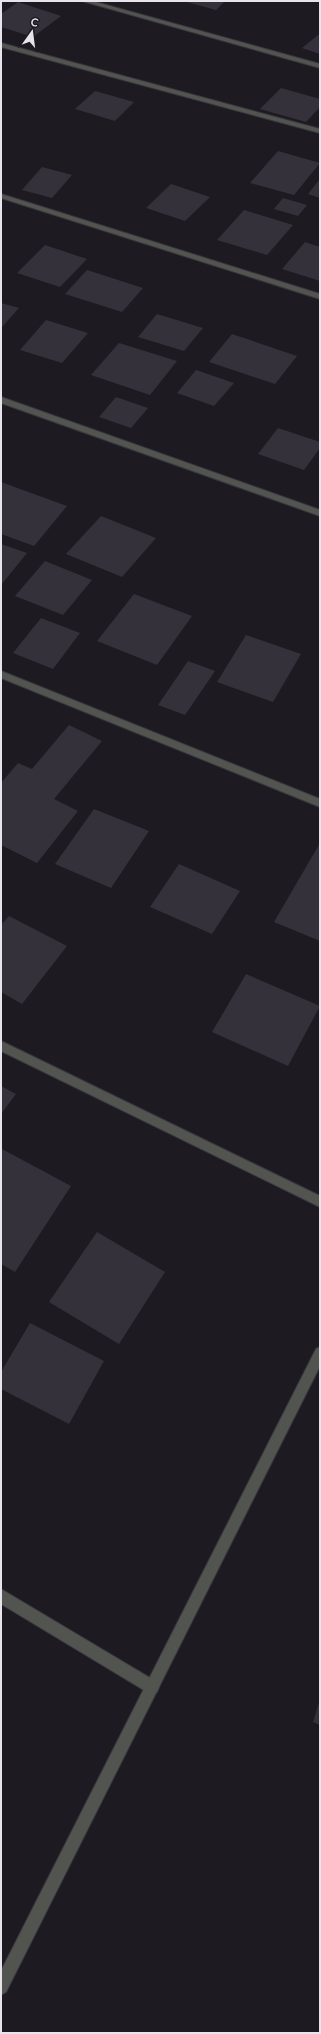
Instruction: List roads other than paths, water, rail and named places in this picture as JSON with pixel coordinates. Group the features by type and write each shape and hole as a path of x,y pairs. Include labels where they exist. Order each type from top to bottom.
{"street":[{"path":"85,1 320,66"},
{"path":"1,45 320,131"},
{"path":"1,196 320,297"},
{"path":"1,400 320,513"},
{"path":"1,674 320,803"},
{"path":"1,1046 320,1202"},
{"path":"1,1987 320,1353"},
{"path":"1,1596 152,1687"}]}
